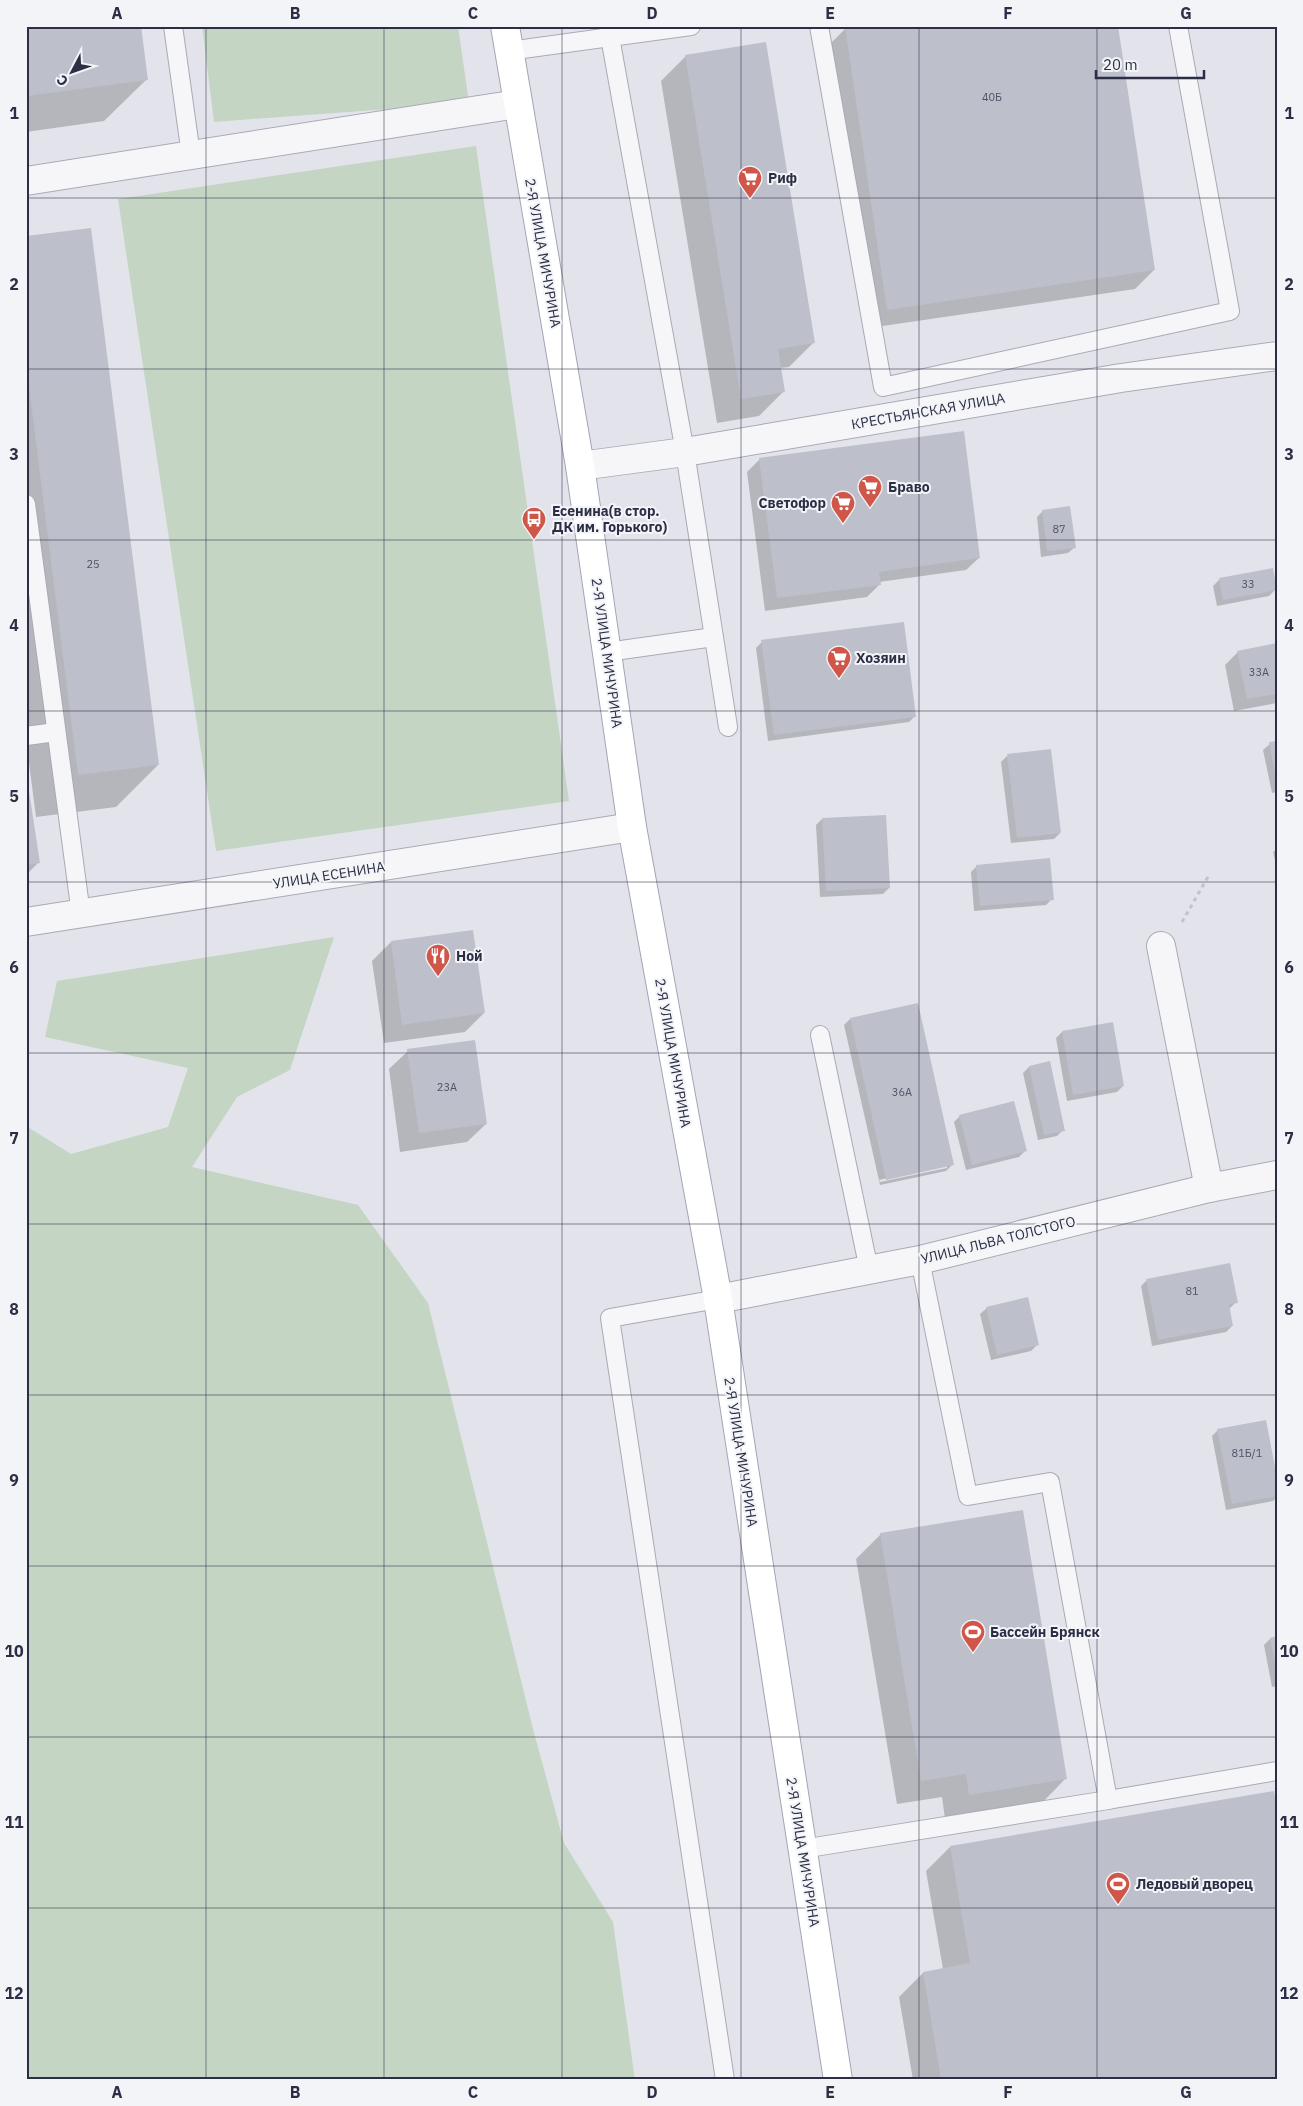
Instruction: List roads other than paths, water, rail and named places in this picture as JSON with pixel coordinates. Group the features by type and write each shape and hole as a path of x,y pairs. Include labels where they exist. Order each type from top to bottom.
{"main road":[{"name":"2-Я УЛИЦА МИЧУРИНА","path":"507,39 580,466 632,827 718,1299 838,2080"}],"street":[{"path":"26,181 517,104"},
{"name":"КРЕСТЬЯНСКАЯ УЛИЦА","path":"580,466 686,452 1121,378 1277,356"},
{"name":"УЛИЦА ЕСЕНИНА","path":"26,922 632,827"},
{"path":"1161,946 1209,1188"},
{"name":"УЛИЦА ЛЬВА ТОЛСТОГО","path":"718,1299 920,1260 1209,1188 1275,1182"}],"lane":[{"path":"173,26 191,155"},
{"path":"507,39 691,26"},
{"path":"819,26 883,387 1230,311 1178,26"},
{"path":"610,32 686,452 728,727"},
{"path":"26,504 80,914"},
{"path":"607,652 714,637"},
{"path":"26,736 56,732"},
{"path":"820,1036 869,1270"},
{"path":"920,1260 968,1496 1050,1482 1108,1800"},
{"path":"718,1299 610,1318 725,2080"},
{"path":"802,1849 1277,1771"}],"place":[{"name":"Риф","path":"750,199"},
{"name":"Браво","path":"870,508"},
{"name":"Светофор","path":"843,524"},
{"name":"Есенина(в стор. ДК им. Горького)","path":"534,540"},
{"name":"Хозяин","path":"839,679"},
{"name":"Ной","path":"438,977"},
{"name":"Бассейн Брянск","path":"973,1653"},
{"name":"Ледовый дворец","path":"1118,1905"}]}
